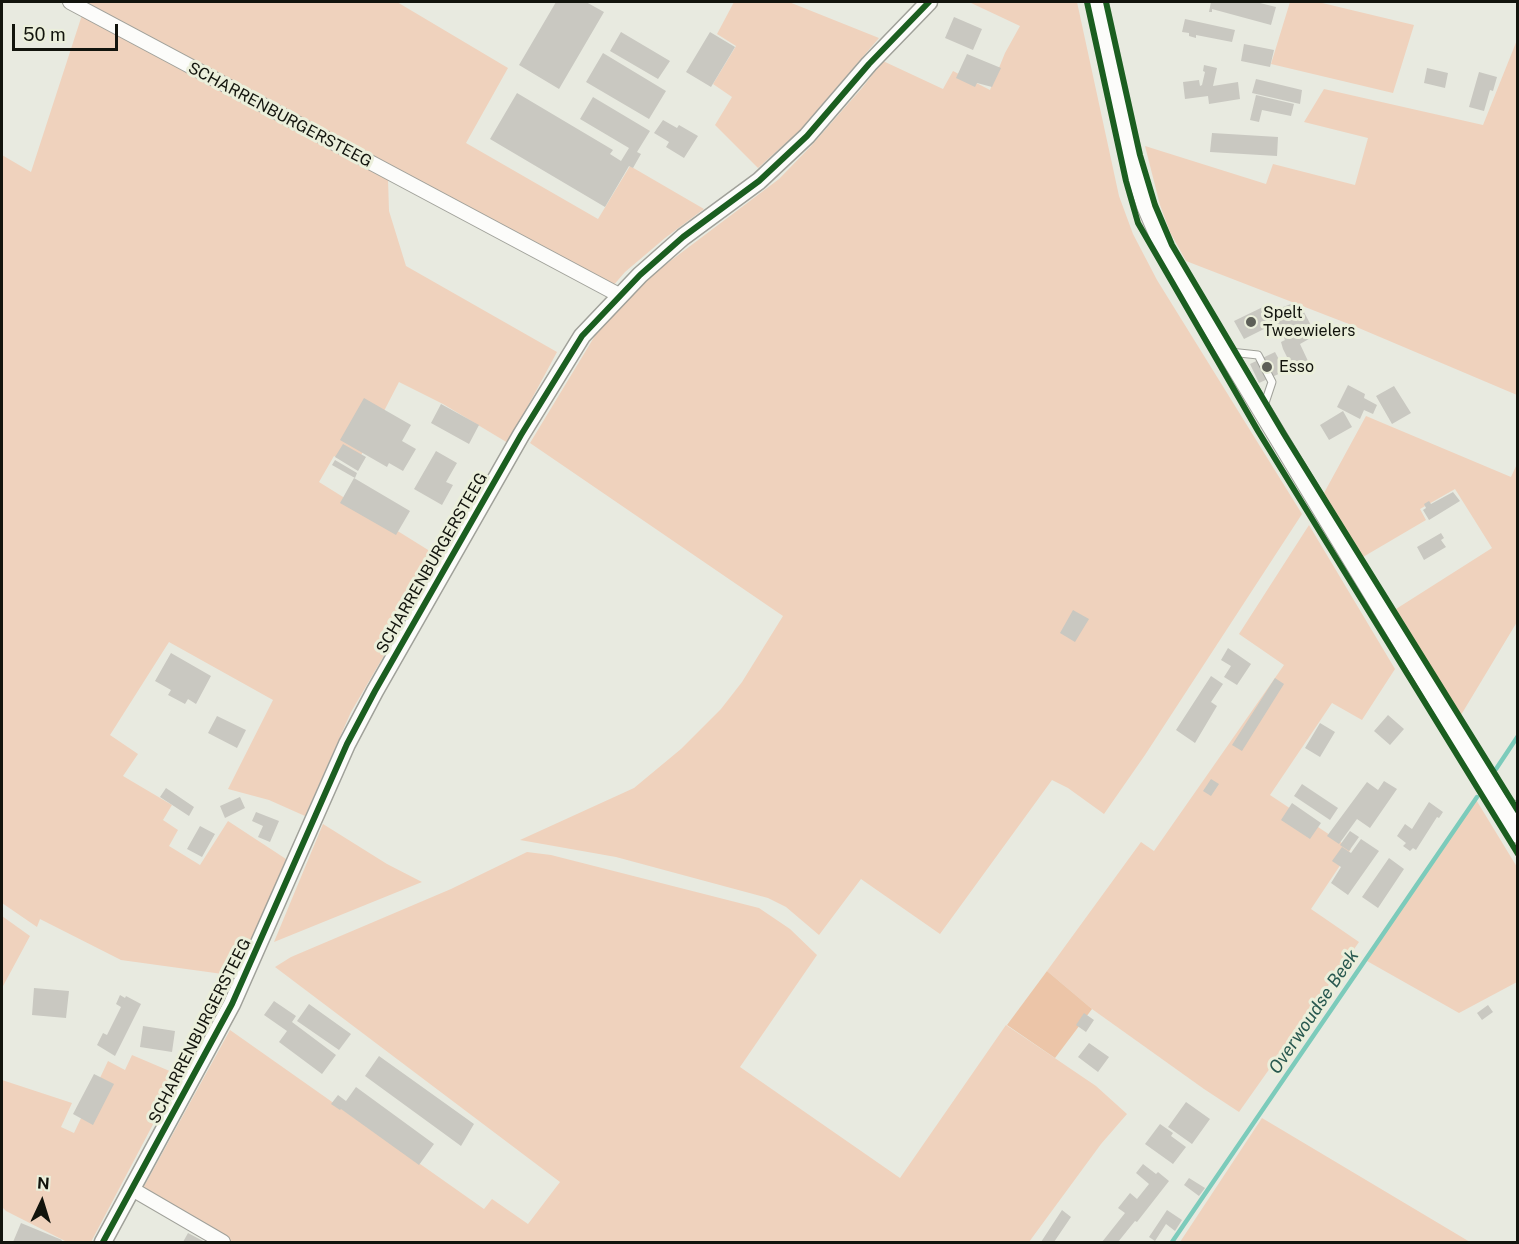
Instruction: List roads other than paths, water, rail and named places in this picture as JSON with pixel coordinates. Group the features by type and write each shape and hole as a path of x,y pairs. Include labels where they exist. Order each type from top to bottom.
{"main road":[{"path":"1096,2 1130,158 1146,206 1165,250 1518,834"}],"street":[{"name":"SCHARRENBURGERSTEEG","path":"70,2 619,295"},
{"name":"SCHARRENBURGERSTEEG","path":"103,1242 232,1004 348,744 375,691 521,435 582,336 619,295 683,237 759,181 807,136 869,64 929,2"},
{"path":"1498,803 1518,809"},
{"path":"132,1189 223,1242"}],"lane":[{"path":"1226,352 1258,355 1272,382 1262,411"}],"waterway":[{"name":"Overwoudse Beek","path":"1496,769 1518,736"},
{"name":"Overwoudse Beek","path":"1172,1242 1477,797"}],"place":[{"name":"Spelt Tweewielers","path":"1251,322"},
{"name":"Esso","path":"1267,367"}]}
